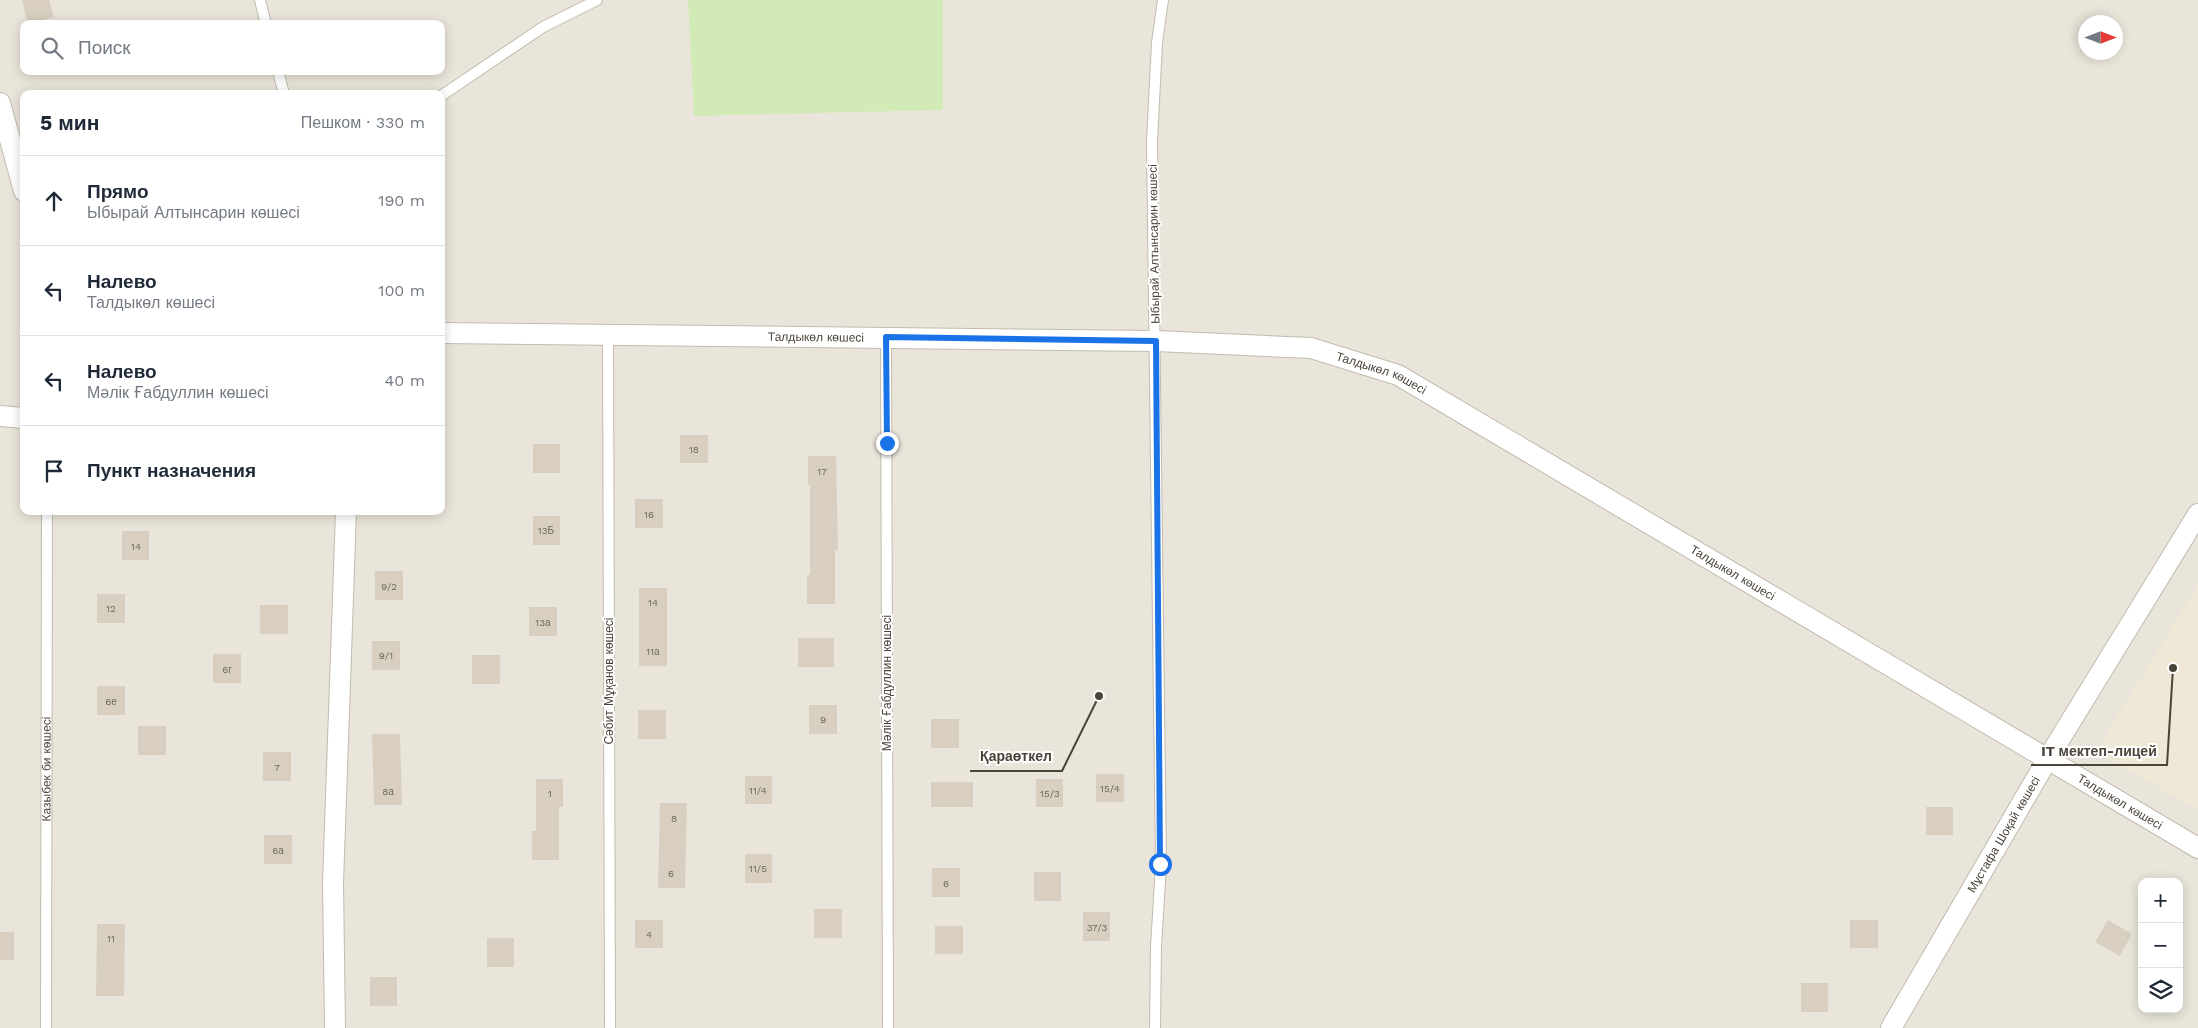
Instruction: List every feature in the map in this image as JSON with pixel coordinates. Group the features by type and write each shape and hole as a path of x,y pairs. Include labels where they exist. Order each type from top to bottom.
{"street":[{"path":"0,103 20,176"},
{"name":"Талдыкөл көшесі","path":"445,332 1156,341 1311,348 1398,375 2198,848"},
{"path":"0,416 20,418"},
{"name":"Мұстафа Шоқай көшесі","path":"1891,1028 2047,760 2198,514"},
{"path":"334,1028 334,883 346,515"}],"lane":[{"path":"260,0 265,20"},
{"path":"445,93 543,27 597,0"},
{"name":"Ыбырай Алтынсарин көшесі","path":"1156,1028 1156,947 1160,864 1156,341 1152,141 1156,43 1163,0"},
{"path":"279,75 283,90"},
{"name":"Сәбит Мұқанов көшесі","path":"608,333 610,1028"},
{"name":"Мәлік Ғабдуллин көшесі","path":"886,337 888,1028"},
{"name":"Казыбек би көшесі","path":"46,1028 47,515"}],"shaded area":[{"path":"0,0 2198,0 2198,1028 0,1028"},
{"path":"2198,585 2198,810 2096,751"}],"green space":[{"path":"688,0 943,0 943,110 694,116"}],"building":[{"path":"22,0 49,0 54,17 43,20 27,20"},
{"path":"680,435 708,435 708,463 680,463"},
{"path":"533,444 560,444 560,473 533,473"},
{"path":"808,456 836,456 838,550 835,550 835,604 807,604 807,575 810,575 810,485 808,485"},
{"path":"635,499 663,499 663,528 635,528"},
{"path":"533,516 560,516 560,545 533,545"},
{"path":"122,531 149,531 149,560 122,560"},
{"path":"375,571 403,571 403,600 375,600"},
{"path":"639,588 667,588 667,666 639,666"},
{"path":"97,594 125,594 125,623 97,623"},
{"path":"260,605 288,605 288,634 260,634"},
{"path":"529,607 557,607 557,636 529,636"},
{"path":"798,638 834,638 834,667 798,667"},
{"path":"372,641 400,641 400,670 372,670"},
{"path":"213,654 241,654 241,683 213,683"},
{"path":"472,655 500,655 500,684 472,684"},
{"path":"97,686 125,686 125,715 97,715"},
{"path":"809,705 837,705 837,734 809,734"},
{"path":"638,710 666,710 666,739 638,739"},
{"path":"931,719 959,719 959,748 931,748"},
{"path":"138,726 166,726 166,755 138,755"},
{"path":"372,734 400,734 402,805 374,805"},
{"path":"263,752 291,752 291,781 263,781"},
{"path":"1096,774 1124,774 1124,802 1096,802"},
{"path":"745,776 772,776 772,804 745,804"},
{"path":"536,779 563,779 563,807 559,807 559,860 532,860 532,831 536,831"},
{"path":"1036,779 1063,779 1063,807 1036,807"},
{"path":"931,782 973,782 973,807 931,807"},
{"path":"660,803 687,803 685,888 658,888"},
{"path":"1926,807 1953,807 1953,835 1926,835"},
{"path":"264,835 292,835 292,864 264,864"},
{"path":"745,854 772,854 772,883 745,883"},
{"path":"932,868 960,868 960,897 932,897"},
{"path":"1034,872 1061,872 1061,901 1034,901"},
{"path":"814,909 842,909 842,938 814,938"},
{"path":"1083,912 1110,912 1110,941 1083,941"},
{"path":"635,920 663,920 663,948 635,948"},
{"path":"1850,920 1878,920 1878,948 1850,948"},
{"path":"2108,920 2132,934 2120,956 2095,942"},
{"path":"97,924 125,924 124,996 96,996"},
{"path":"935,926 963,926 963,954 935,954"},
{"path":"0,932 14,932 14,960 0,960"},
{"path":"487,938 514,938 514,967 487,967"},
{"path":"370,977 397,977 397,1006 370,1006"},
{"path":"1801,983 1828,983 1828,1012 1801,1012"}],"place":[{"name":"IT мектеп-лицей","path":"2173,668"},
{"name":"Қараөткел","path":"1099,696"}],"route":[{"path":"887,443 886,337 1156,341 1160,864"}]}
